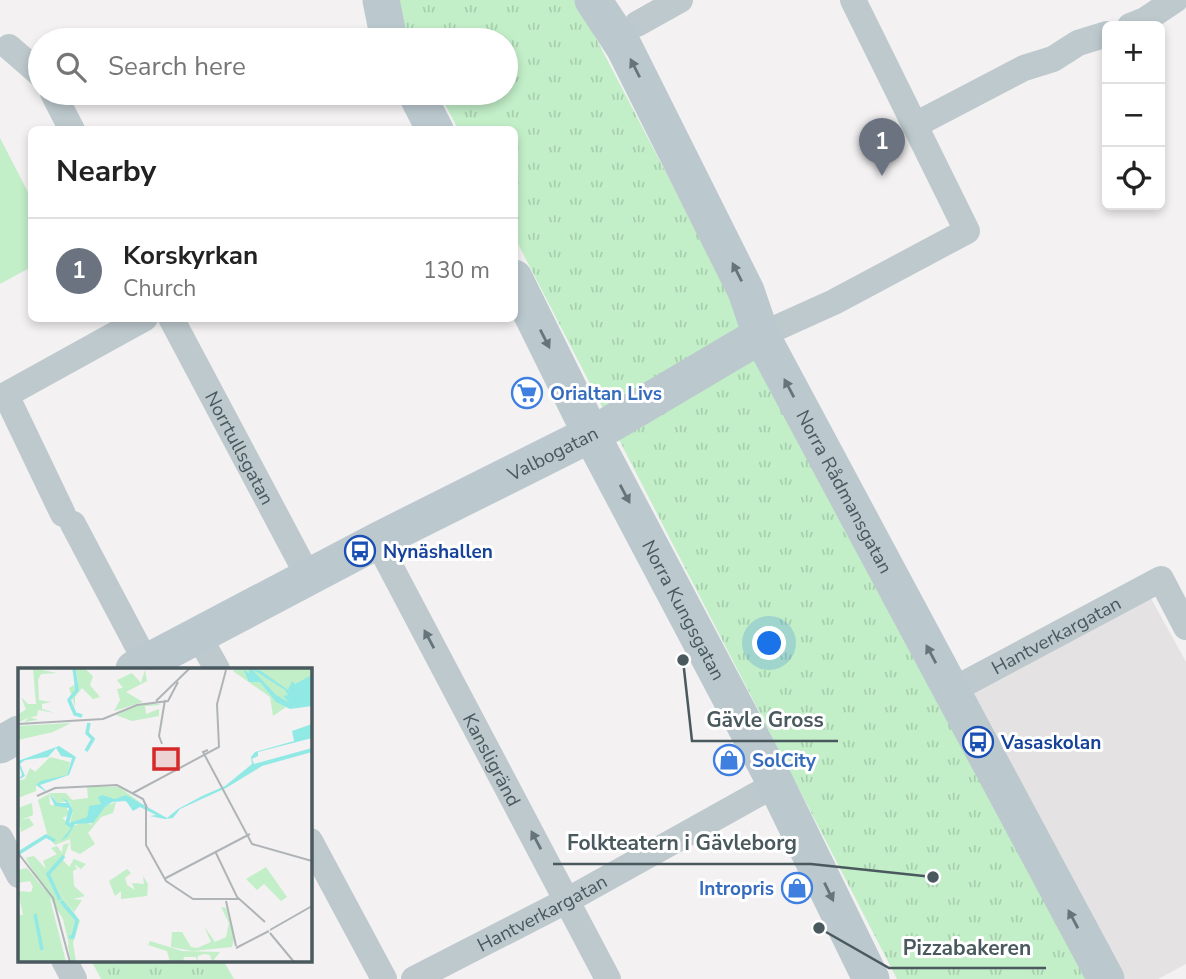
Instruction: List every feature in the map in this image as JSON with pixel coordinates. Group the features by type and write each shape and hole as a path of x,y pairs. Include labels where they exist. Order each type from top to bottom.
{"street":[{"path":"381,0 387,28"},
{"name":"Norra Rådmansgatan","path":"593,0 624,47 655,108 746,291 761,335 1105,979"},
{"path":"637,24 680,0"},
{"path":"853,0 915,125 1024,68 1054,59 1078,43 1102,36"},
{"path":"1142,21 1175,0"},
{"path":"9,47 28,64"},
{"path":"59,105 70,126"},
{"path":"422,105 433,126"},
{"name":"Valbogatan","path":"140,666 308,576 591,434 761,335 834,302 967,230 915,125"},
{"name":"Norra Kungsgatan","path":"518,286 591,434 776,784 872,979"},
{"path":"138,322 3,396 68,519 140,666"},
{"name":"Norrtullsgatan","path":"173,322 308,576"},
{"name":"Kansligränd","path":"377,541 608,979"},
{"name":"Hantverkargatan","path":"951,691 1161,579 1186,627"},
{"path":"198,635 216,668"},
{"path":"0,745 18,735"},
{"name":"Hantverkargatan","path":"414,979 568,900 776,784"},
{"path":"0,838 18,873"},
{"path":"312,845 384,979"},
{"path":"65,962 74,979"}],"shaded area":[{"path":"1148,593 1186,662 1186,964 1158,979 1125,979 971,689"}],"green space":[{"path":"397,0 576,0 1086,979 897,979 518,244 518,126 456,126 445,105 518,105 518,28 406,28"},
{"path":"0,138 28,192 28,269 0,284"},
{"path":"92,962 224,962 234,979 101,979"}],"place":[{"name":"Korskyrkan","path":"882,176"},
{"name":"Orialtan Livs","path":"527,393"},
{"name":"Nynäshallen","path":"360,551"},
{"name":"Gävle Gross","path":"683,660"},
{"name":"Vasaskolan","path":"978,742"},
{"name":"SolCity","path":"729,760"},
{"name":"Folkteatern i Gävleborg","path":"933,877"},
{"name":"Intropris","path":"797,888"},
{"name":"Pizzabakeren","path":"819,928"}]}
